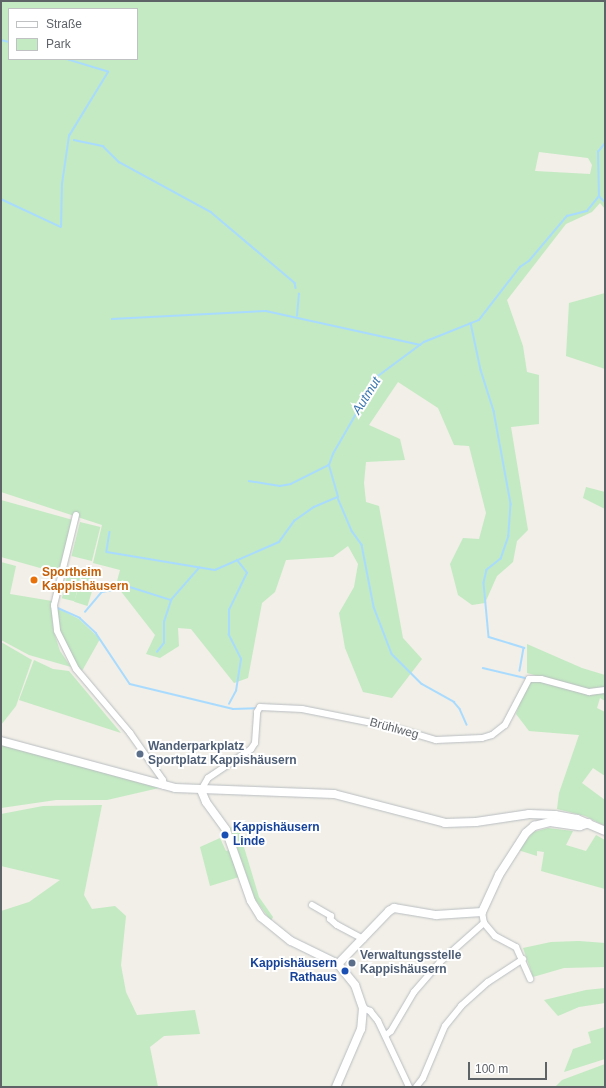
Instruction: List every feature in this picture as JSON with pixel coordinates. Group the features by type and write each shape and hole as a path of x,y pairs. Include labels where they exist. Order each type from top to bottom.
{"street":[{"path":"76,515 54,605 57,631 68,656 130,733 163,780 164,786"},
{"name":"Brühlweg","path":"201,790 208,778 251,749 255,742 257,712 260,707 302,708 392,727 436,740 482,738 492,735 505,724 529,679 541,680 589,692 605,690"},
{"path":"1,741 164,786 201,790 334,794 445,823 544,814 567,816 605,831"},
{"path":"201,790 206,802 226,830 251,901 261,917 291,941 338,964 355,985 363,1008 361,1029 336,1087"},
{"path":"530,979 516,946 495,936 484,923 482,912 499,875 526,832 542,824 550,822 580,826 588,823"},
{"path":"312,905 331,916 330,919 337,925 363,938"},
{"path":"338,964 394,908 438,915 482,912"},
{"path":"386,1035 391,1031 414,992 443,959 484,923"},
{"path":"416,1087 423,1078 445,1026 461,1006 488,982 523,960"},
{"path":"363,1008 370,1011 386,1035 409,1087"}],"green space":[{"path":"1,1 605,1 605,209 600,203 592,212 566,224 507,300 523,346 527,372 539,375 539,424 511,427 528,530 517,541 513,562 497,576 485,603 472,605 458,595 450,564 463,538 479,539 486,513 469,446 454,445 438,408 398,382 369,425 400,439 405,460 366,462 364,483 366,502 379,506 403,638 422,659 392,698 363,692 345,648 339,613 354,587 358,564 348,546 333,557 286,560 275,592 262,603 248,678 234,683 191,629 178,628 179,646 160,658 146,654 155,635 116,585 120,570 93,563 102,525 1,492","holes":["539,152 588,158 592,165 590,174 535,171"]},
{"path":"605,293 605,369 566,356 569,303"},
{"path":"586,487 605,492 605,509 583,498"},
{"path":"1,500 73,520 58,573 1,557"},
{"path":"80,522 100,527 92,561 72,556"},
{"path":"1,562 16,566 10,594 52,601 53,629 60,651 71,667 29,655 1,640"},
{"path":"68,572 81,575 75,601 62,598"},
{"path":"82,576 95,580 87,606 74,602"},
{"path":"57,608 79,619 100,639 82,671 74,662 59,630"},
{"path":"1,642 32,660 16,706 1,725"},
{"path":"527,644 582,668 605,675 605,689 587,690 527,673"},
{"path":"34,660 53,669 69,671 121,733 19,700"},
{"path":"533,680 590,695 605,692 605,701 600,698 597,708 605,712 605,776 593,768 582,783 605,800 605,826 585,816 557,809 559,793 579,735 529,731 516,714 525,687"},
{"path":"1,745 159,788 107,800 56,800 1,808"},
{"path":"102,805 84,895 92,909 115,906 126,916 121,965 126,992 137,1015 195,1010 200,1034 164,1036 150,1047 158,1087 1,1087 1,911 29,902 60,880 1,866 1,814 43,806"},
{"path":"237,824 259,897 273,917 271,921 255,899 230,828"},
{"path":"548,828 573,831 566,845 586,851 596,835 605,840 605,889 541,871 544,852 537,851 537,856 518,850 533,832"},
{"path":"220,838 226,851 230,850 239,877 210,886 200,847"},
{"path":"579,941 605,943 605,967 564,968 533,977 523,948 551,942"},
{"path":"605,988 605,1003 579,1007 558,1016 544,1000 586,990"},
{"path":"605,1027 605,1059 564,1072 573,1049 591,1043 588,1032"},
{"path":"605,1064 605,1087 555,1087 562,1080"}],"waterway":[{"path":"1,40 8,42"},
{"path":"1,199 61,227 62,184 69,136 108,72 68,60"},
{"path":"74,140 103,146 119,162 211,212 295,283 296,288"},
{"name":"Autmut","path":"110,532 107,552 215,570 279,542 294,521 314,507 338,497 329,465 333,454 378,376 424,342 479,320 520,267 529,261 567,216 587,211 599,196 598,152 605,143"},
{"path":"600,197 604,201"},
{"path":"297,316 299,294"},
{"path":"112,319 266,311 420,345"},
{"path":"471,323 481,370 494,411 511,504 509,536 501,559 487,570 484,583 489,637 524,648 520,671"},
{"path":"249,481 280,486 291,484 329,465"},
{"path":"338,498 352,531 362,545 374,607 392,654 422,684 454,702 460,709 467,725"},
{"path":"229,704 236,691 241,659 229,635 229,610 247,573 237,560"},
{"path":"157,652 164,643 164,622 171,600 199,568"},
{"path":"85,612 102,592 130,587 171,600"},
{"path":"58,608 80,618 96,633 130,684 233,709 257,708"},
{"path":"483,668 525,678"}],"place":[{"name":"Sportheim Kappishäusern","path":"34,580"},
{"name":"Wanderparkplatz Sportplatz Kappishäusern","path":"140,754"},
{"name":"Kappishäusern Linde","path":"225,835"},
{"name":"Verwaltungsstelle Kappishäusern","path":"352,963"},
{"name":"Kappishäusern Rathaus","path":"345,971"}]}
